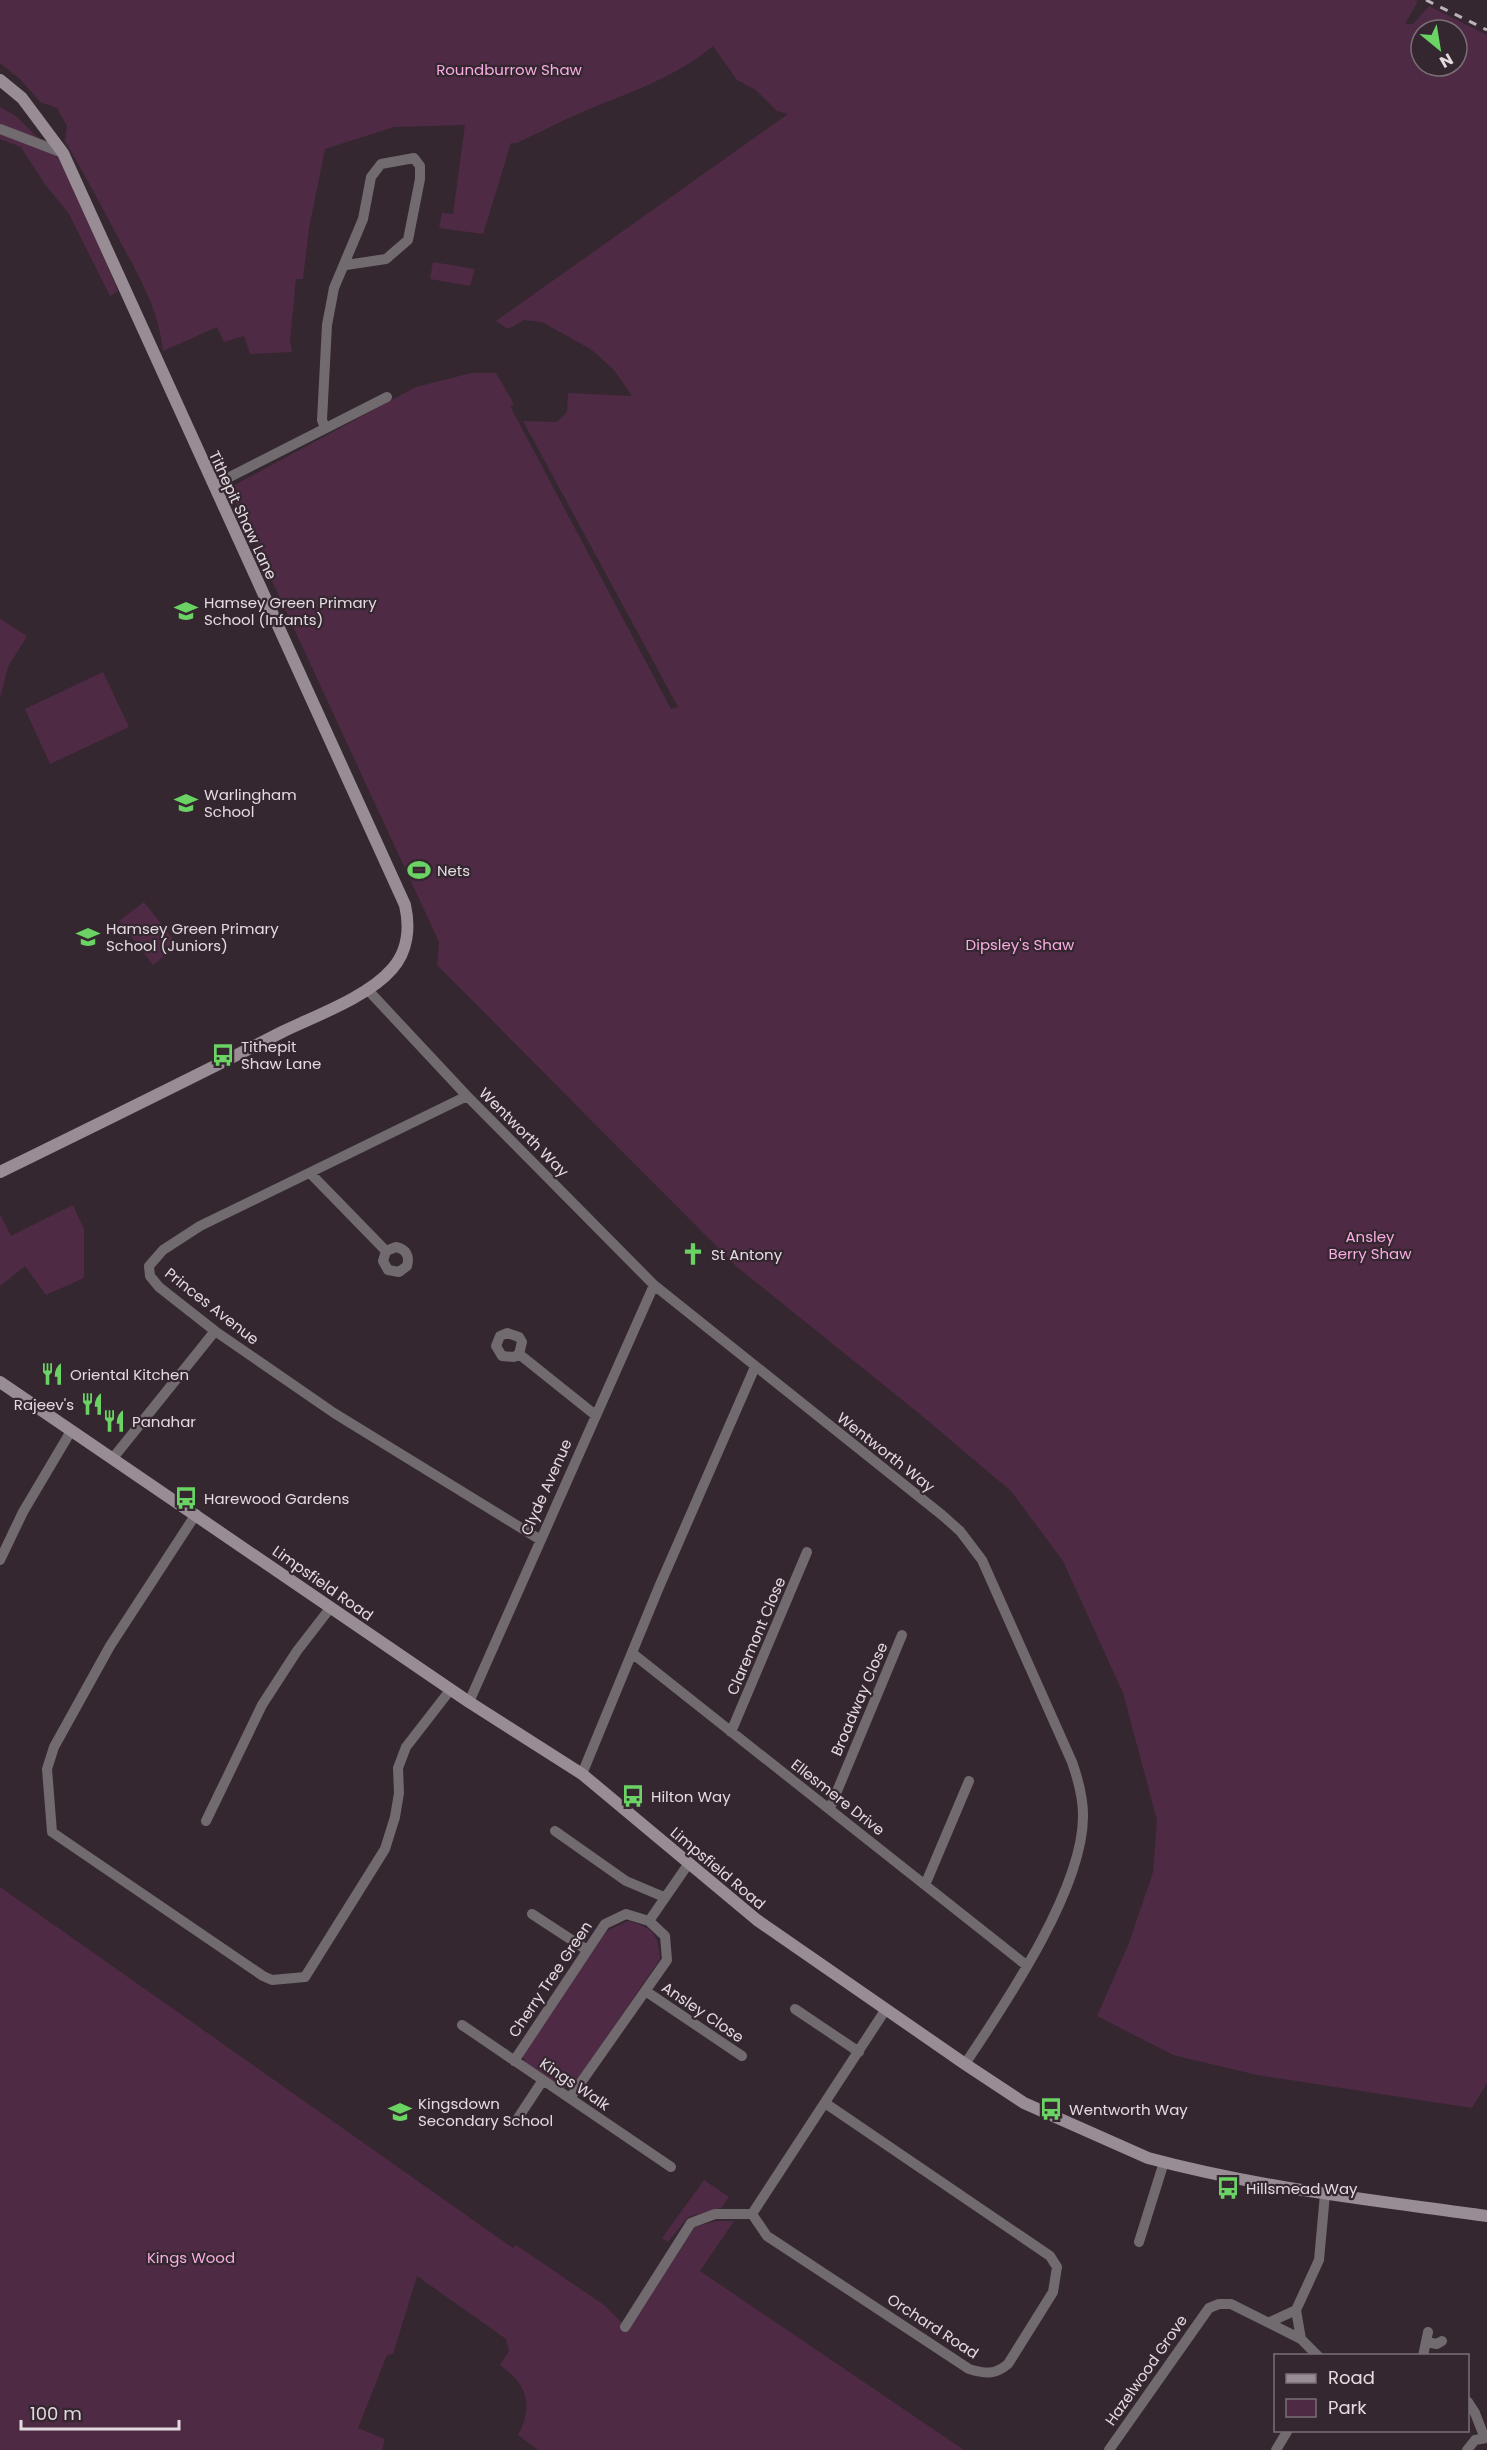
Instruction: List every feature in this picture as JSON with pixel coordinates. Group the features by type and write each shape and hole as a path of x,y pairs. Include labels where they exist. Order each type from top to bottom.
{"main road":[{"name":"Tithepit Shaw Lane","path":"0,80 22,99 63,153 405,905 409,920 407,939 400,958 392,970 367,989 222,1065 0,1172"},
{"name":"Limpsfield Road","path":"0,1382 469,1702 582,1773 757,1920 1024,2103 1148,2158 1164,2162 1252,2183 1487,2216"}],"street":[{"path":"0,129 63,153"},
{"path":"325,428 322,420 327,325 334,288 346,265 363,219 371,177 375,169 381,164 414,158 420,166 420,179 408,240 386,259 346,265"},
{"path":"214,485 387,397"},
{"name":"Wentworth Way","path":"367,989 467,1096 654,1285 960,1531 982,1560 1072,1762 1078,1780 1083,1816 1079,1850 1070,1881 1026,1965 965,2064"},
{"name":"Princes Avenue","path":"467,1096 311,1174 200,1226 163,1250 149,1266 150,1276 159,1287 215,1331 334,1413 539,1539"},
{"path":"311,1174 386,1251"},
{"name":"Clyde Avenue","path":"469,1702 594,1413 654,1285"},
{"path":"113,1458 215,1331"},
{"path":"519,1354 594,1413"},
{"path":"582,1773 755,1367"},
{"path":"0,1560 23,1512 71,1431"},
{"path":"196,1514 110,1646 54,1747 47,1769 50,1819 52,1832 65,1841 263,1976 272,1980 305,1977 385,1849 395,1817 399,1793 398,1768 406,1747 451,1689"},
{"name":"Claremont Close","path":"731,1732 807,1552"},
{"path":"206,1821 262,1705 297,1651 331,1607"},
{"name":"Broadway Close","path":"830,1808 902,1635"},
{"name":"Ellesmere Drive","path":"632,1653 1026,1965"},
{"path":"926,1885 969,1781"},
{"path":"564,1831 626,1881 664,1897"},
{"path":"570,2098 667,1960 665,1936 649,1921 689,1863"},
{"path":"532,1914 587,1950"},
{"name":"Cherry Tree Green","path":"514,2061 605,1924 627,1914 649,1921"},
{"name":"Ansley Close","path":"646,1992 742,2056"},
{"path":"795,2009 859,2052"},
{"path":"625,2327 691,2223 715,2214 752,2214 886,2009"},
{"name":"Kings Walk","path":"462,2025 671,2167"},
{"path":"518,2118 543,2080"},
{"name":"Orchard Road","path":"752,2214 767,2236 969,2369 992,2373 1008,2364 1053,2292 1057,2267 1050,2256 825,2103"},
{"path":"1139,2242 1164,2162"},
{"path":"1301,2339 1296,2310 1319,2260 1324,2194"},
{"name":"Hazelwood Grove","path":"1109,2450 1209,2308 1219,2304 1232,2304 1270,2322"},
{"path":"1270,2322 1296,2310"},
{"path":"1270,2322 1301,2339 1317,2354"},
{"path":"1423,2354 1427,2337 1437,2344 1442,2341"},
{"path":"1467,2450 1475,2440 1485,2437 1469,2405"},
{"path":"1276,2450 1287,2432"}],"green space":[{"path":"0,0 1415,0 1418,1 1405,24 1409,24 1409,78 1469,78 1469,26 1487,35 1487,2083 1472,2108 1257,2075 1173,2055 1097,2016 1129,1943 1153,1872 1157,1820 1123,1693 1063,1561 1011,1491 916,1411 737,1267 437,965 439,942 229,488 416,387 471,373 496,373 514,404 510,406 671,709 678,707 523,421 557,422 567,412 568,393 632,396 614,370 592,350 542,322 524,320 508,329 496,321 788,114 777,111 756,90 737,80 713,46 666,76 572,116 517,143 511,143 483,234 439,228 442,213 453,214 465,125 394,127 325,149 309,228 303,279 296,279 290,341 292,352 250,354 244,336 224,342 217,327 163,351 161,336 148,295 65,141 67,126 57,108 40,102 21,80 0,63"},
{"path":"1429,6 1453,18 1418,18"},
{"path":"0,107 16,116 59,159 80,201 118,291 110,296 69,214 44,183 21,147 0,139"},
{"path":"433,262 475,269 470,286 430,279"},
{"path":"0,619 27,636 8,667 0,698"},
{"path":"103,672 129,727 50,764 25,709"},
{"path":"144,902 178,945 153,965 119,921"},
{"path":"73,1205 84,1229 84,1278 46,1295 25,1266 0,1286 0,1214 11,1236"},
{"name":"Kings Wood","path":"0,1887 513,2248 516,2245 604,2305 629,2329 695,2227 716,2221 734,2221 700,2271 964,2450 538,2450 518,2435 526,2414 525,2396 516,2380 500,2365 509,2351 506,2339 417,2276 393,2354 387,2355 358,2428 385,2439 382,2450 0,2450"},
{"path":"628,1921 643,1926 653,1933 658,1943 660,1959 575,2083 563,2089 526,2064 522,2055 607,1931"},
{"path":"704,2180 729,2197 721,2208 688,2217 668,2242 662,2238"}],"railway":[{"path":"1426,0 1487,30"}],"place":[{"name":"Hamsey Green Primary School (Infants)","path":"186,611"},
{"name":"Warlingham School","path":"186,803"},
{"name":"Nets","path":"419,870"},
{"name":"Hamsey Green Primary School (Juniors)","path":"88,937"},
{"name":"Tithepit Shaw Lane","path":"223,1055"},
{"name":"St Antony","path":"693,1254"},
{"name":"Oriental Kitchen","path":"52,1374"},
{"name":"Rajeev's","path":"92,1404"},
{"name":"Panahar","path":"114,1421"},
{"name":"Harewood Gardens","path":"186,1498"},
{"name":"Hilton Way","path":"633,1796"},
{"name":"Wentworth Way","path":"1051,2109"},
{"name":"Kingsdown Secondary School","path":"400,2112"},
{"name":"Hillsmead Way","path":"1228,2188"}],"park label":[{"name":"Roundburrow Shaw","path":"509,69"},
{"name":"Dipsley's Shaw","path":"1020,944"},
{"name":"Ansley Berry Shaw","path":"1370,1244"}]}
